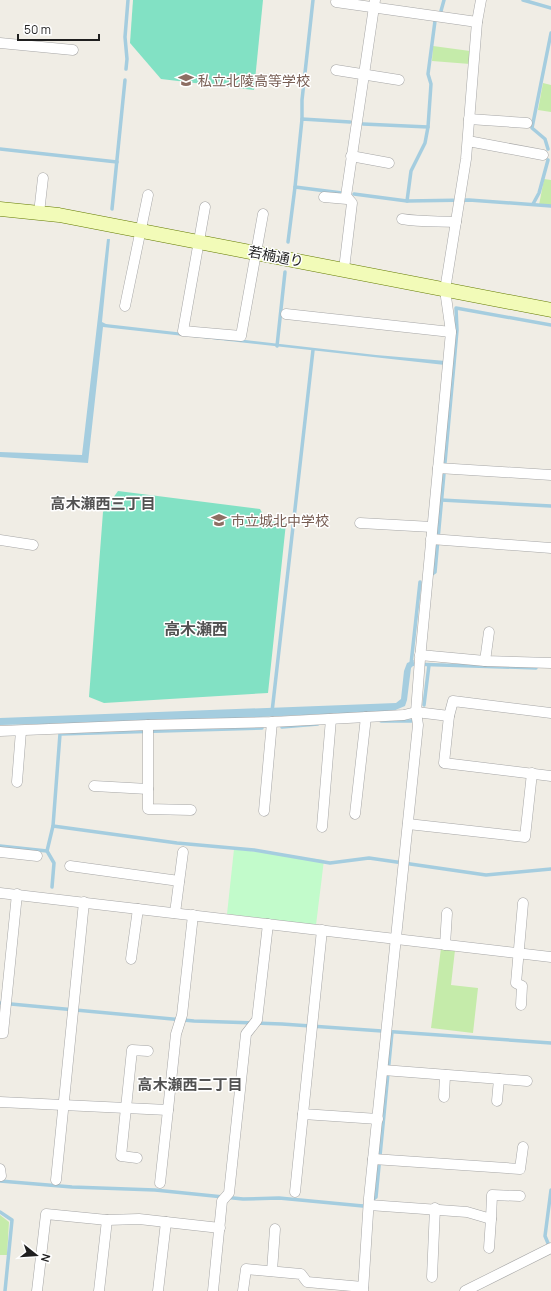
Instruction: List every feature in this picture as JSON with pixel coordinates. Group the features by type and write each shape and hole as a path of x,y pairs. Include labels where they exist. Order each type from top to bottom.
{"street":[{"path":"243,1291 246,1269 302,1274 307,1282 363,1289 369,1201 378,1159 378,1119 387,1070 387,1031 418,725 416,712 420,661 436,540 432,527 442,468 451,332 446,290 456,222 471,141 470,119 477,22 481,0"},
{"path":"336,2 374,4 477,22"},
{"path":"346,198 374,4"},
{"path":"0,43 73,50"},
{"path":"336,70 399,80"},
{"path":"470,119 527,123"},
{"path":"471,141 543,155"},
{"path":"351,156 389,163"},
{"path":"39,213 43,178"},
{"path":"125,306 142,230 148,195"},
{"path":"324,197 346,198 352,203 344,269"},
{"path":"205,207 183,331 241,336 258,252 263,214"},
{"name":"若楠通り","path":"0,209 59,214 551,310"},
{"path":"402,219 424,222 430,220 456,222"},
{"path":"286,314 451,332"},
{"path":"442,468 551,474"},
{"path":"360,523 432,527"},
{"path":"0,540 33,545"},
{"path":"436,540 551,548"},
{"path":"485,661 489,632"},
{"path":"420,661 551,663"},
{"path":"551,713 453,702 449,716 444,763 551,776"},
{"path":"0,731 148,724 272,722 366,717 416,712 449,716"},
{"path":"355,814 366,717"},
{"path":"322,827 331,719"},
{"path":"264,811 272,722"},
{"path":"148,724 148,809 191,810"},
{"path":"17,782 21,731"},
{"path":"408,824 525,837 532,773"},
{"path":"94,786 148,789"},
{"path":"0,852 37,856"},
{"path":"175,913 183,852"},
{"path":"70,866 180,881"},
{"path":"0,893 551,957"},
{"path":"0,1033 3,1033 17,894"},
{"path":"56,1180 62,1105 84,902"},
{"path":"521,1005 522,986 516,983 523,903"},
{"path":"131,959 138,909"},
{"path":"445,945 447,913"},
{"path":"160,1183 176,1034 181,1019 193,915"},
{"path":"214,1291 220,1228 226,1197 246,1034 255,1023 268,924"},
{"path":"295,1192 322,930"},
{"path":"137,1158 121,1156 132,1050 148,1051"},
{"path":"387,1070 527,1081"},
{"path":"444,1097 445,1075"},
{"path":"497,1100 499,1079"},
{"path":"0,1102 168,1110"},
{"path":"303,1114 378,1119"},
{"path":"378,1159 520,1169 523,1147"},
{"path":"489,1248 492,1195 520,1196"},
{"path":"369,1201 467,1212 491,1219"},
{"path":"432,1276 435,1208"},
{"path":"37,1291 46,1214 107,1220 139,1219 220,1228"},
{"path":"99,1291 107,1220"},
{"path":"158,1291 166,1222"},
{"path":"272,1271 275,1229"},
{"path":"465,1291 549,1249"}],"green space":[{"path":"133,0 263,0 254,90 161,79 130,43"},
{"path":"433,46 470,51 470,64 432,61"},
{"path":"543,83 551,85 551,112 538,110"},
{"path":"544,179 551,180 551,207 539,205"},
{"path":"118,491 260,509 267,521 286,523 268,693 104,703 89,697 103,512"},
{"path":"234,849 324,860 316,925 227,914"},
{"path":"441,948 455,950 451,985 478,988 473,1033 431,1028"},
{"path":"0,1215 9,1222 7,1255 0,1255"}],"water":[{"path":"107,239 110,239 102,322 106,324 376,355 446,361 445,365 103,327 88,463 0,457 0,452 82,455"},
{"path":"414,660 411,668 405,706 393,711 172,721 0,725 0,718 396,703 401,699 404,671 407,663"}],"waterway":[{"path":"126,69 127,59 125,37 128,0"},
{"path":"302,119 302,100 313,0"},
{"path":"441,11 444,0"},
{"path":"523,0 551,8"},
{"path":"407,201 411,171 425,143 428,127 431,84 428,74 435,21"},
{"path":"548,149 545,139 532,128 551,33"},
{"path":"112,209 125,80"},
{"path":"295,187 302,119 350,122"},
{"path":"363,124 428,127"},
{"path":"0,149 117,162"},
{"path":"533,204 539,193 548,160"},
{"path":"288,242 295,187 342,193"},
{"path":"354,194 407,201 469,200 551,206"},
{"path":"277,346 285,272"},
{"path":"432,574 435,572 454,364 457,330 456,308 551,325"},
{"path":"272,712 313,350"},
{"path":"441,500 551,506"},
{"path":"411,664 420,582"},
{"path":"409,667 411,664 536,668"},
{"path":"424,705 429,665"},
{"path":"381,721 414,721"},
{"path":"282,727 318,724"},
{"path":"52,887 54,863 47,851 53,826 60,734 262,728"},
{"path":"53,826 177,843 254,850 330,863 369,858 486,875 551,869"},
{"path":"0,846 47,851"},
{"path":"0,1003 194,1021 282,1024 551,1043"},
{"path":"0,1181 72,1187 155,1190 243,1199 279,1198 363,1206 376,1197 392,1032"},
{"path":"550,1248 545,1236 551,1190"},
{"path":"0,1212 12,1220 5,1291"}],"place":[{"name":"私立北陵高等学校","path":"186,80"},
{"name":"市立城北中学校","path":"219,520"}],"district":[{"name":"高木瀬西三丁目","path":"103,503"},
{"name":"高木瀬西","path":"196,629"},
{"name":"高木瀬西二丁目","path":"190,1084"}]}
